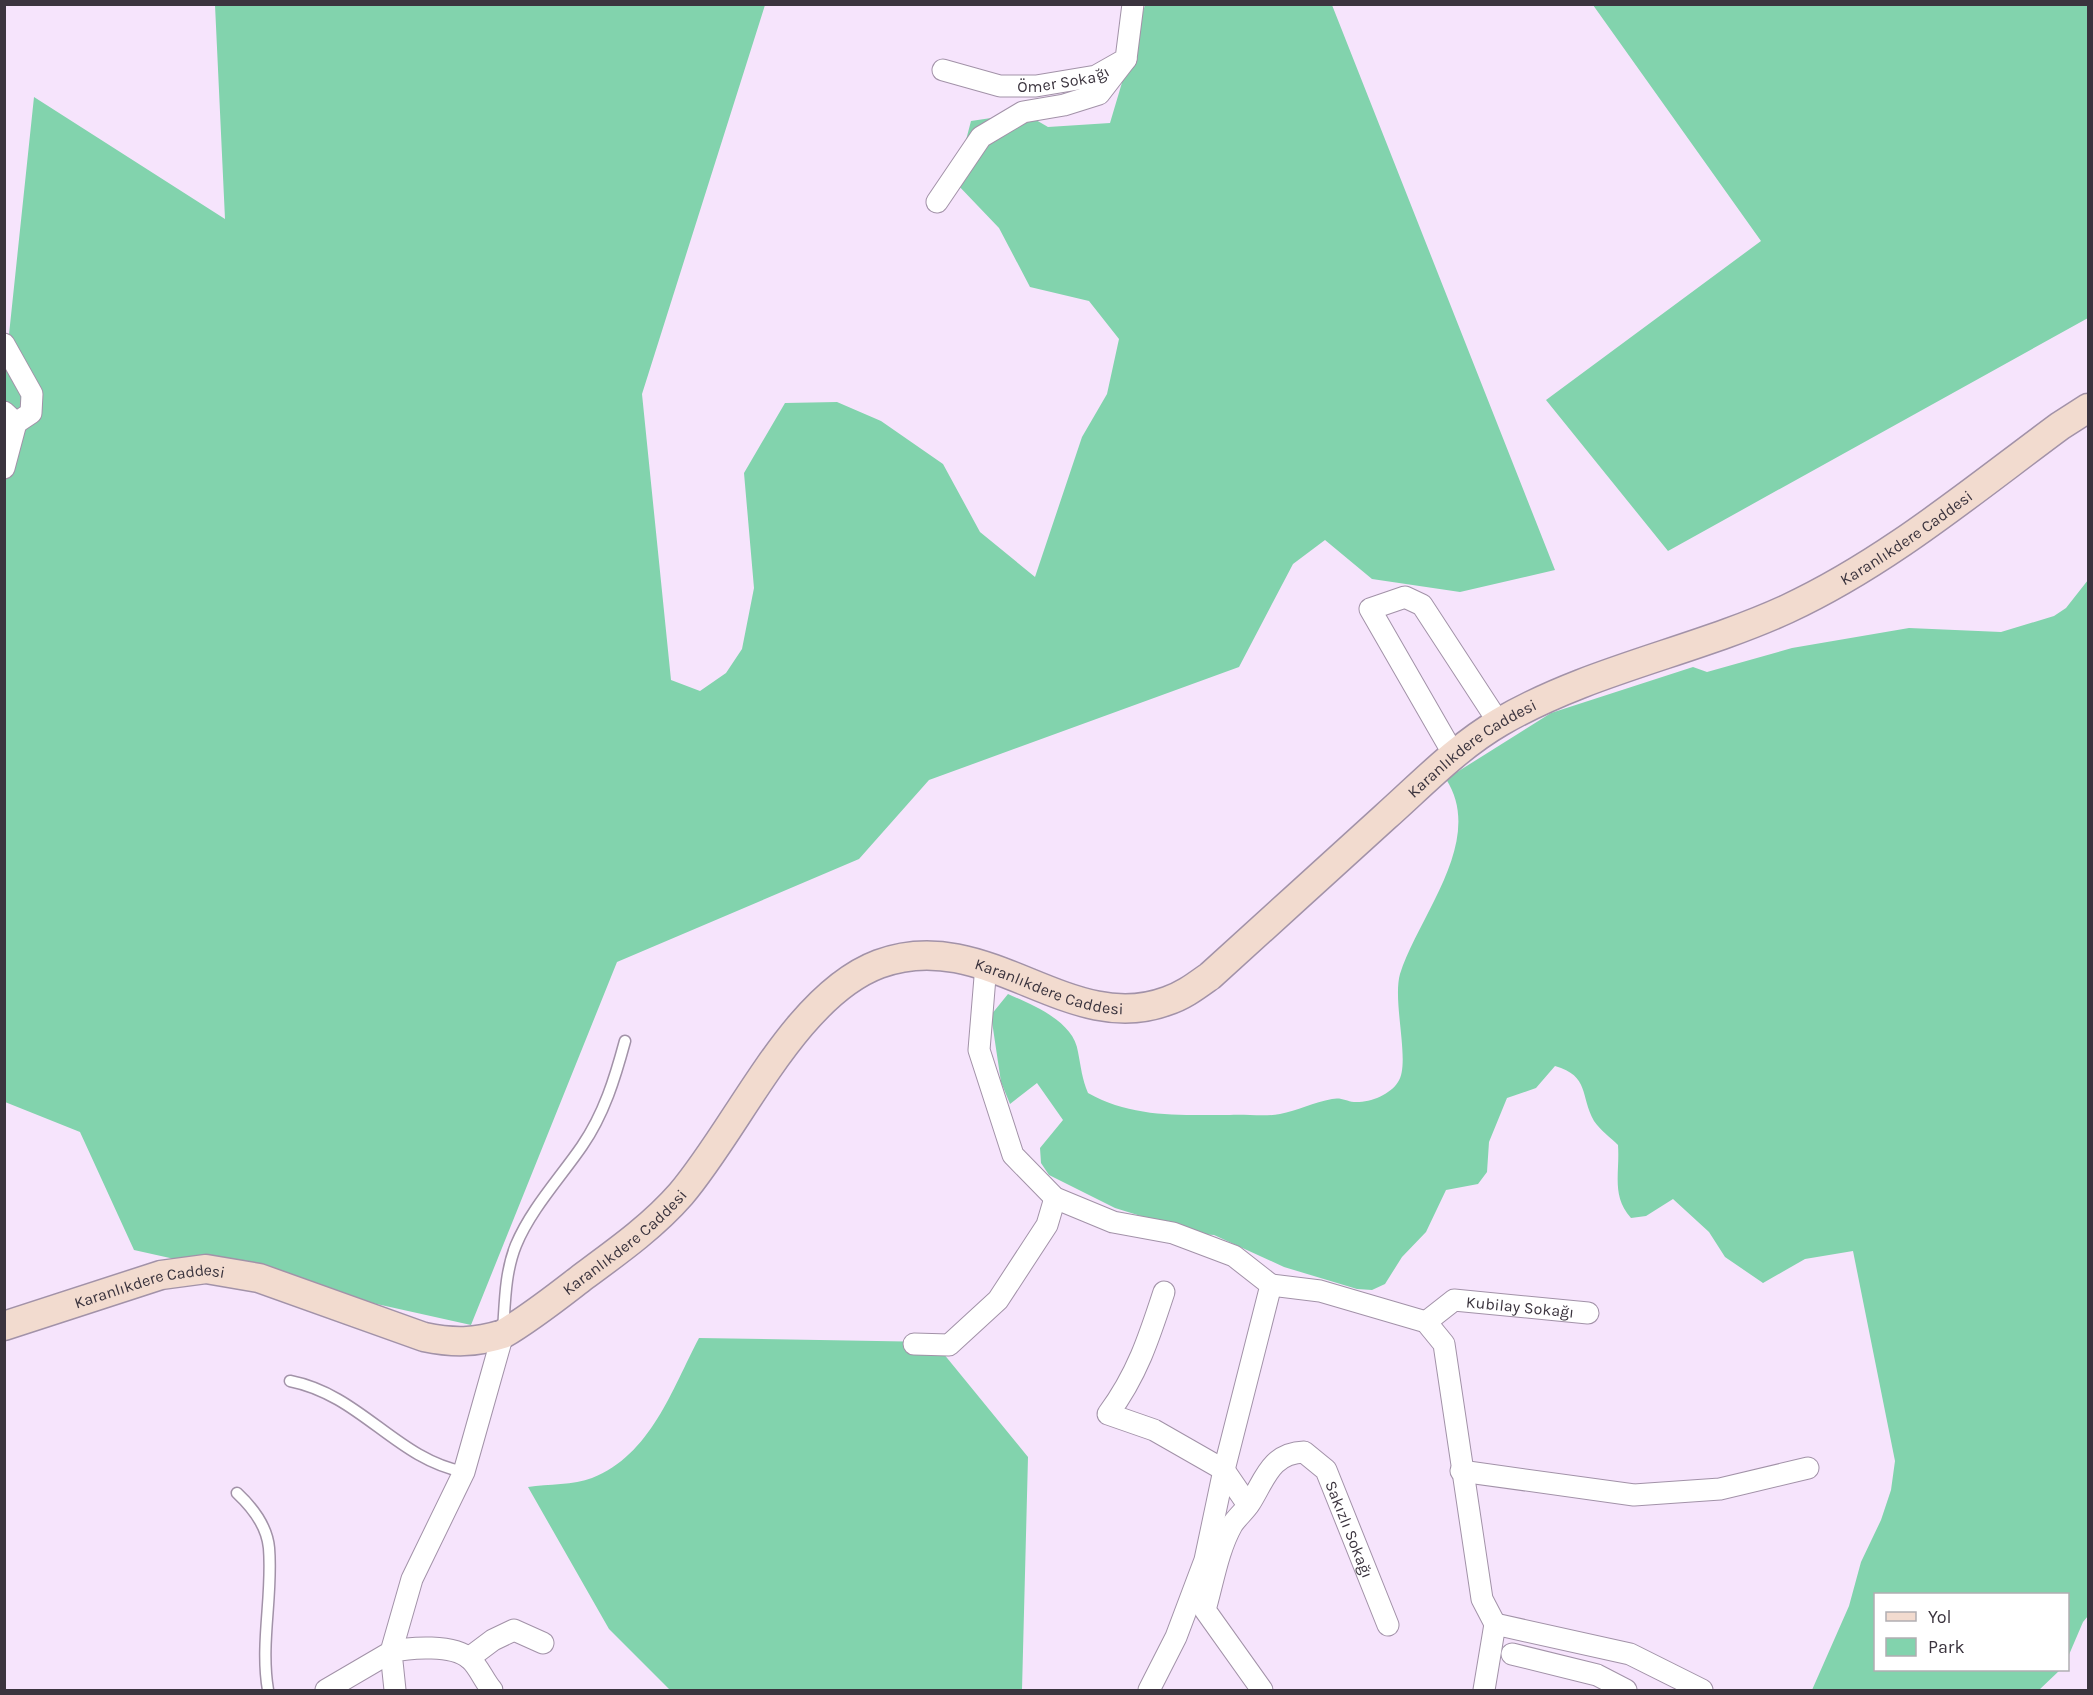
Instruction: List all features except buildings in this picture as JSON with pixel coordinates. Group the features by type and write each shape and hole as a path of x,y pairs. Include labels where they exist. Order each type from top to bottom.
{"main road":[{"name":"Karanlıkdere Caddesi","path":"4,1326 161,1275 206,1269 259,1278 424,1336 461,1342 480,1341 503,1334 626,1245 664,1211 697,1174 798,1029 826,996 856,975 880,964 909,957 938,956 986,964 1093,1006 1116,1009 1142,1008 1166,1002 1188,992 1210,976 1454,755 1499,723 1540,700 1736,631 1838,583 1889,551 2088,408"}],"street":[{"name":"Ömer Sokağı","path":"943,70 1000,86 1036,86 1096,76 1126,59 1133,4"},
{"path":"937,202 981,137 1023,112 1064,105 1099,94 1126,59"},
{"path":"4,344 32,394 31,413 10,418 4,468"},
{"path":"1454,755 1370,609 1405,597 1422,605 1499,723"},
{"path":"986,964 980,1050 1013,1155 1055,1198 1113,1222 1173,1233 1234,1256 1271,1285 1320,1291 1426,1322 1444,1344 1461,1471 1482,1599 1495,1624 1484,1690"},
{"path":"914,1344 948,1345 998,1300 1047,1225 1055,1198"},
{"path":"1149,1690 1176,1637 1205,1560 1224,1470 1271,1285"},
{"path":"1164,1292 1148,1342 1128,1388 1108,1414 1154,1430 1224,1470 1248,1505"},
{"name":"Kubilay Sokağı","path":"1426,1322 1454,1300 1588,1313"},
{"path":"395,1690 391,1652 412,1579 464,1472 503,1334"},
{"name":"Sakızlı Sokağı","path":"1262,1690 1205,1610 1221,1555 1233,1524 1248,1505 1270,1467 1290,1453 1304,1452 1326,1470 1388,1625"},
{"path":"1461,1471 1634,1495 1720,1489 1808,1468"},
{"path":"1495,1624 1630,1654 1702,1690"},
{"path":"469,1658 493,1640 514,1630 543,1643"},
{"path":"326,1690 391,1652 411,1647 445,1650 469,1658 492,1690"},
{"path":"1512,1654 1598,1675 1626,1690"}],"lane":[{"path":"503,1334 506,1290 516,1245 528,1222 584,1144 598,1118 616,1074 625,1041"},
{"path":"290,1381 338,1397 418,1455 442,1467 464,1472"},
{"path":"237,1492 255,1512 269,1547 265,1665 268,1690"}],"green space":[{"path":"215,5 765,5 642,394 671,680 700,691 726,673 742,649 754,588 744,473 785,403 837,402 881,421 943,464 980,532 1035,577 1082,437 1107,394 1119,339 1089,301 1030,287 999,228 955,182 971,121 1024,113 1048,127 1110,123 1145,5 1332,5 1555,570 1460,592 1372,579 1325,540 1293,564 1239,667 929,780 859,859 617,962 471,1325 134,1250 80,1132 5,1102 4,382 34,97 225,219"},
{"path":"1593,5 2088,5 2088,318 1668,551 1546,400 1761,241"},
{"path":"2088,580 2088,1616 2083,1622 2069,1655 2069,1593 1874,1593 1874,1671 2059,1671 2039,1690 1812,1690 1849,1606 1861,1562 1881,1520 1891,1490 1895,1461 1853,1251 1805,1259 1763,1283 1725,1257 1709,1232 1673,1199 1646,1216 1631,1218 1621,1201 1619,1192 1618,1145 1594,1121 1579,1081 1566,1070 1555,1066 1536,1088 1507,1098 1489,1142 1487,1172 1478,1184 1446,1190 1426,1232 1402,1257 1385,1284 1372,1290 1357,1289 1284,1267 1214,1235 1199,1234 1115,1208 1049,1175 1041,1163 1040,1148 1063,1120 1037,1083 1010,1104 1001,1082 991,1015 1008,994 1050,1015 1069,1031 1075,1041 1088,1093 1122,1107 1175,1115 1268,1115 1286,1113 1338,1098 1360,1102 1379,1097 1394,1087 1401,1073 1403,1061 1398,1000 1400,974 1445,878 1454,853 1458,827 1456,803 1446,779 1551,713 1693,667 1707,672 1792,648 1909,628 2001,632 2054,616 2066,608"},
{"path":"699,1338 934,1342 1028,1457 1022,1690 670,1690 609,1629 528,1487 592,1478 630,1454 658,1418"}]}
